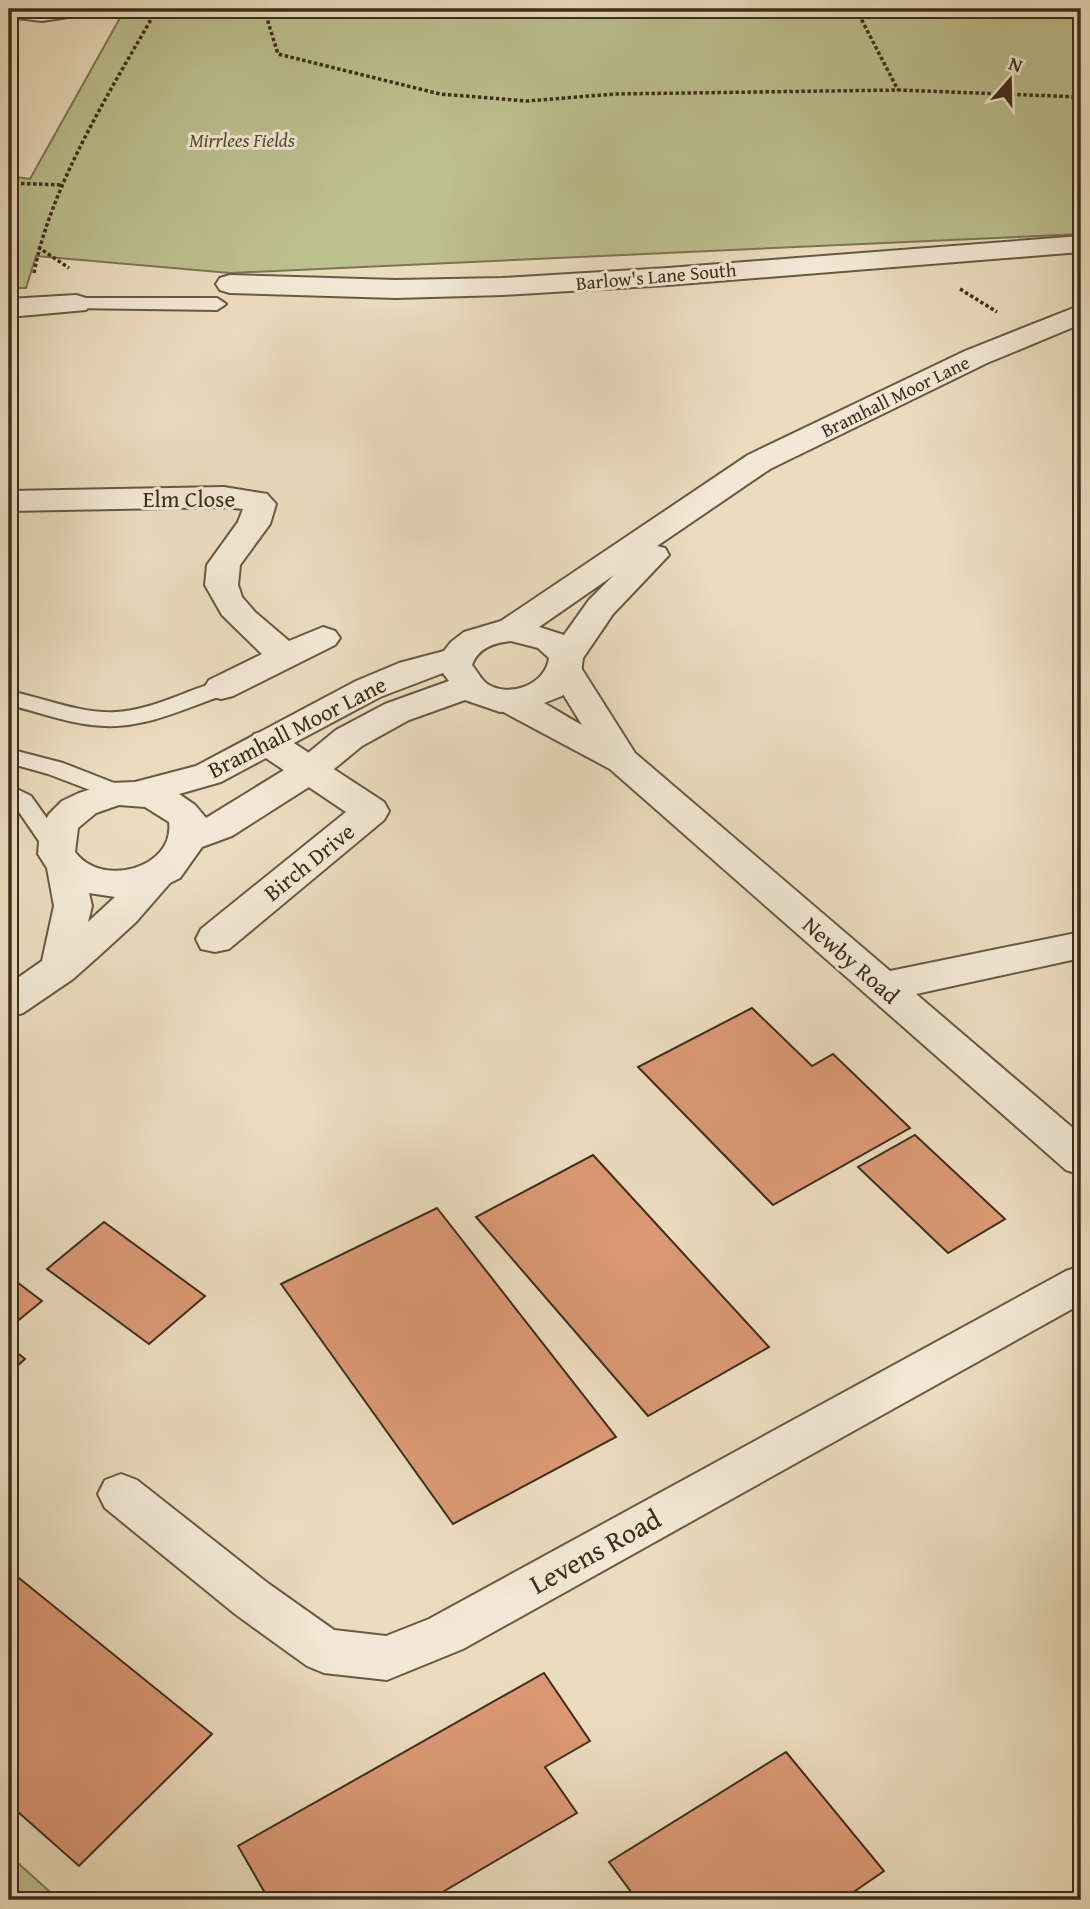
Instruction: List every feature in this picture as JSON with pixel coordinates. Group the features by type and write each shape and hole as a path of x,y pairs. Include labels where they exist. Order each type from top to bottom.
{"street":[{"path":"9,10 42,14 79,9"},
{"name":"Barlow's Lane South","path":"223,294 571,283 905,255 1081,244"},
{"path":"19,307 76,304"},
{"name":"Bramhall Moor Lane","path":"511,630 759,462 1031,333 1081,314"},
{"name":"Bramhall Moor Lane","path":"566,664 601,607 716,492"},
{"name":"Elm Close","path":"9,501 224,498 256,501 260,504 259,518 242,538 221,572 223,592 232,607 285,656"},
{"path":"511,630 549,639 561,648 566,664 559,683 545,693 528,699 488,698 462,673 464,647 476,638 511,630"},
{"path":"221,688 323,639"},
{"name":"Newby Road","path":"566,664 623,761"},
{"name":"Bramhall Moor Lane","path":"59,856 62,821 77,808 96,798 208,774 379,684 411,671 462,673"},
{"name":"Bramhall Moor Lane","path":"188,839 219,827 310,770 349,737 462,673"},
{"name":"Newby Road","path":"508,700 623,761 1081,1159"},
{"name":"Birch Drive","path":"215,939 371,811 267,742"},
{"path":"59,856 82,879 102,884 125,884 155,876 167,869 186,849 189,821 177,808 159,798 128,793"},
{"path":"59,856 73,906 60,970"},
{"path":"9,1003 60,970 128,909 155,876"},
{"path":"882,987 1081,945"},
{"name":"Levens Road","path":"121,1494 252,1599 324,1651 387,1658 446,1634 1081,1283"}],"lane":[{"path":"76,304 223,294"},
{"path":"9,698 75,714 114,719 150,714 221,688"},
{"path":"9,756 55,768 128,793"},
{"path":"9,793 23,802 59,856"}],"path":[{"path":"19,307 38,247 63,185 117,79 157,9"},
{"path":"264,9 278,54 440,94 527,101 615,94 898,90 1081,97"},
{"path":"856,9 898,90"},
{"path":"9,183 63,185"},
{"path":"38,247 79,275"},
{"path":"905,255 1031,333"}],"green space":[{"name":"Mirrlees Fields","path":"125,9 1081,9 1081,234 230,273 36,256 26,288 9,288 9,176 30,179"},
{"path":"9,1855 59,1900 9,1900"}],"building":[{"path":"752,1008 812,1066 833,1054 910,1128 773,1205 638,1067"},
{"path":"915,1135 1005,1219 948,1253 858,1167"},
{"path":"593,1155 769,1347 648,1416 476,1217"},
{"path":"437,1208 616,1437 453,1524 281,1284"},
{"path":"104,1222 205,1296 149,1344 47,1269"},
{"path":"9,1276 42,1301 9,1328"},
{"path":"9,1346 25,1359 9,1373"},
{"path":"9,1570 212,1734 79,1866 9,1804"},
{"path":"544,1673 590,1741 545,1767 577,1813 429,1900 269,1900 238,1846"},
{"path":"786,1752 884,1871 842,1900 637,1900 609,1862"}]}
